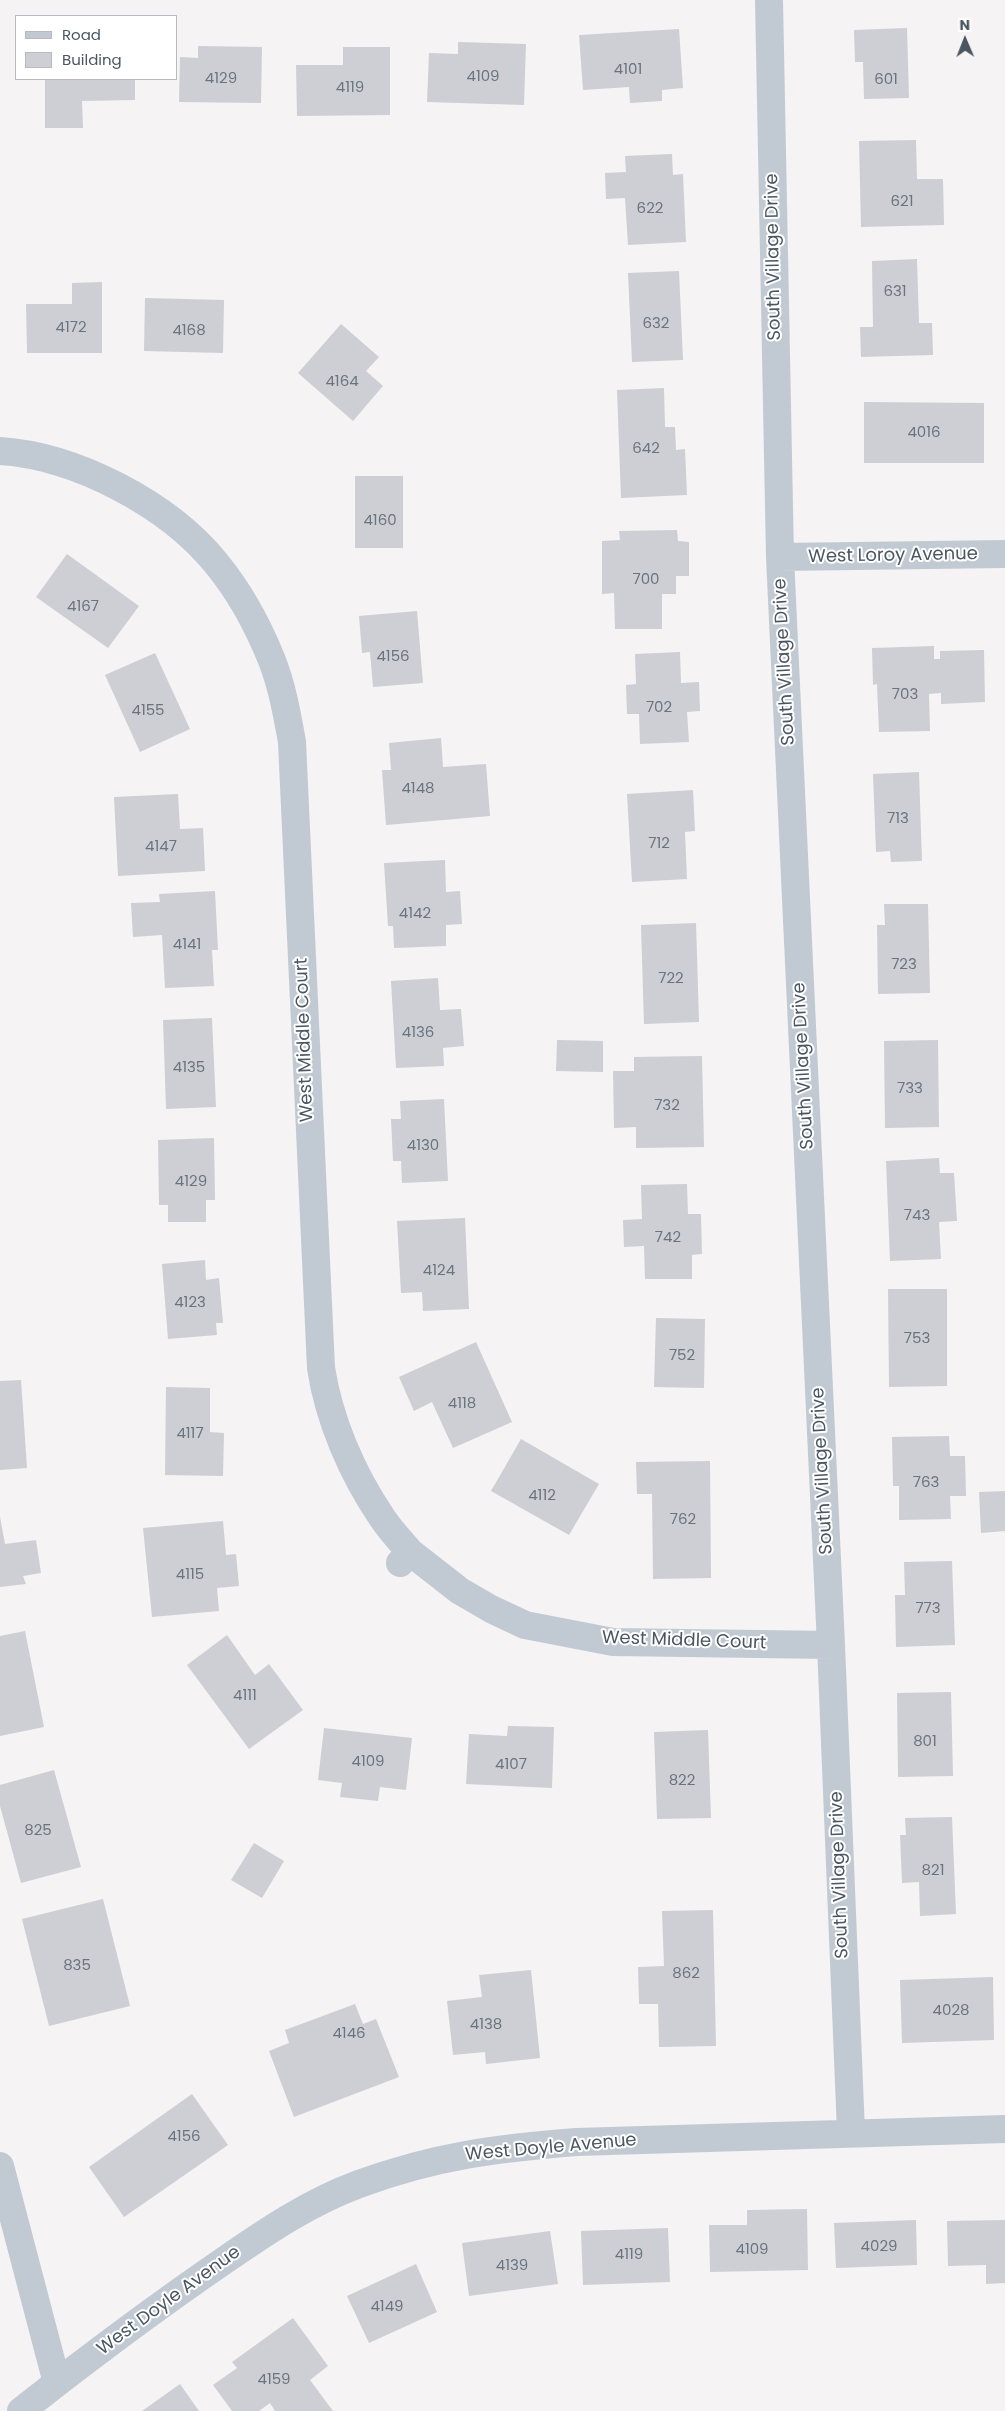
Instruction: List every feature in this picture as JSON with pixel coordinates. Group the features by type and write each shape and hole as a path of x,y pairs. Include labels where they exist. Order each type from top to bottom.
{"street":[{"name":"South Village Drive","path":"769,0 780,558 831,1645 851,2132"},
{"name":"West Middle Court","path":"0,451 46,458 78,468 191,529 237,593 257,627 271,659 283,692 292,742 320,1368 327,1402 352,1466 405,1558 491,1609 525,1625 613,1642 831,1645"},
{"name":"West Loroy Avenue","path":"780,558 1005,554"},
{"name":"West Doyle Avenue","path":"21,2411 192,2282 306,2208 357,2185 406,2168 453,2156 510,2147 578,2142 851,2132 1005,2129"},
{"path":"0,2166 56,2383"}],"building":[{"path":"907,28 909,98 864,99 863,62 855,62 854,30"},
{"path":"679,29 683,88 662,90 662,101 630,103 629,87 583,90 579,35"},
{"path":"458,42 526,44 524,105 427,102 429,53 458,54"},
{"path":"198,46 262,47 261,103 179,102 180,57 198,58"},
{"path":"343,47 390,47 390,115 297,116 296,65 343,65"},
{"path":"45,80 135,80 135,100 82,101 83,128 45,128"},
{"path":"916,140 917,179 943,179 944,225 861,227 859,141"},
{"path":"672,154 673,175 683,174 686,242 628,245 625,198 606,199 605,173 626,172 625,156"},
{"path":"917,259 919,323 932,323 933,355 861,357 860,327 873,327 872,261"},
{"path":"679,271 683,360 632,362 628,273"},
{"path":"102,282 102,353 27,353 26,304 72,304 72,283"},
{"path":"145,298 224,300 223,353 144,351"},
{"path":"341,324 379,357 366,371 383,386 353,421 298,373"},
{"path":"664,388 665,427 675,427 676,450 685,449 687,495 621,498 617,390"},
{"path":"864,402 984,403 984,463 864,463"},
{"path":"355,476 403,476 403,548 355,548"},
{"path":"677,530 678,541 689,542 689,576 676,576 676,594 662,594 662,629 615,629 614,593 602,594 602,541 620,540 619,531"},
{"path":"67,554 139,606 108,648 36,597"},
{"path":"417,611 423,683 373,687 370,652 362,653 359,616"},
{"path":"934,646 934,659 940,659 940,651 984,650 985,702 941,704 941,693 929,694 930,731 879,732 877,684 873,685 872,648"},
{"path":"680,652 681,683 699,682 700,711 687,712 689,742 640,744 639,714 627,714 626,685 636,684 635,654"},
{"path":"155,653 190,729 140,752 105,675"},
{"path":"441,738 443,767 486,764 490,816 386,825 382,770 391,770 389,743"},
{"path":"919,772 922,861 891,862 890,851 876,852 873,774"},
{"path":"693,790 695,831 685,832 687,879 632,882 627,794"},
{"path":"178,794 180,829 203,828 205,871 118,876 114,797"},
{"path":"445,860 446,892 460,891 462,924 446,925 446,946 394,948 393,926 388,926 384,863"},
{"path":"215,891 218,950 212,950 214,986 165,988 162,935 133,937 131,903 160,902 159,894"},
{"path":"884,904 928,904 930,993 878,994 877,925 885,925"},
{"path":"696,923 699,1022 644,1024 641,925"},
{"path":"438,978 440,1010 461,1009 464,1046 443,1048 444,1066 396,1068 391,981"},
{"path":"212,1018 216,1107 166,1109 163,1020"},
{"path":"557,1040 603,1041 603,1072 556,1071"},
{"path":"938,1040 939,1127 885,1128 884,1041"},
{"path":"702,1056 704,1147 636,1148 636,1127 614,1128 613,1071 634,1071 634,1057"},
{"path":"444,1099 448,1181 402,1183 401,1161 393,1161 391,1119 401,1119 400,1101"},
{"path":"214,1138 215,1200 206,1200 206,1222 168,1222 168,1205 159,1205 158,1140"},
{"path":"939,1158 940,1173 954,1173 957,1221 939,1222 941,1259 890,1261 886,1161"},
{"path":"687,1184 688,1214 701,1214 702,1254 692,1255 692,1279 645,1279 644,1246 624,1247 623,1220 642,1219 641,1185"},
{"path":"465,1218 469,1309 423,1311 422,1292 401,1293 397,1221"},
{"path":"205,1260 206,1280 219,1278 223,1323 216,1323 217,1335 168,1339 162,1264"},
{"path":"888,1289 947,1289 947,1386 889,1387"},
{"path":"656,1318 705,1319 704,1388 654,1387"},
{"path":"476,1342 512,1422 453,1448 432,1402 414,1411 399,1377"},
{"path":"21,1380 27,1468 0,1470 0,1381"},
{"path":"166,1387 210,1388 210,1432 224,1433 223,1476 165,1475"},
{"path":"949,1436 950,1456 965,1456 966,1496 950,1496 951,1519 899,1520 899,1486 893,1486 892,1437"},
{"path":"521,1439 599,1484 569,1535 491,1491"},
{"path":"710,1461 711,1578 653,1579 652,1494 637,1494 636,1462"},
{"path":"1005,1491 1005,1531 981,1533 979,1492"},
{"path":"0,1517 5,1544 36,1540 41,1573 23,1576 26,1584 0,1587"},
{"path":"223,1521 226,1555 236,1554 239,1586 217,1588 219,1611 152,1617 143,1528"},
{"path":"952,1561 955,1645 896,1647 895,1595 905,1595 904,1562"},
{"path":"25,1631 44,1727 0,1736 0,1636"},
{"path":"227,1635 255,1675 269,1664 303,1710 249,1749 187,1665"},
{"path":"951,1692 953,1776 898,1777 897,1693"},
{"path":"508,1726 554,1727 552,1788 466,1784 469,1734 507,1736"},
{"path":"324,1728 412,1738 406,1790 380,1787 378,1801 340,1797 342,1783 318,1780"},
{"path":"708,1730 711,1818 657,1819 654,1732"},
{"path":"54,1770 81,1867 21,1883 0,1806 0,1785"},
{"path":"952,1817 956,1914 920,1916 919,1882 902,1883 900,1835 906,1835 905,1818"},
{"path":"254,1843 284,1861 262,1898 231,1880"},
{"path":"103,1899 130,2006 49,2026 22,1919"},
{"path":"713,1910 716,2046 659,2047 658,2004 639,2004 638,1967 664,1966 662,1911"},
{"path":"531,1970 540,2058 486,2064 485,2052 453,2055 447,2001 482,1997 479,1975"},
{"path":"993,1977 994,2040 902,2043 900,1980"},
{"path":"355,2004 363,2024 376,2019 399,2077 294,2117 269,2051 289,2043 285,2030"},
{"path":"192,2094 228,2145 124,2217 89,2167"},
{"path":"807,2209 808,2270 710,2272 709,2225 747,2225 747,2210"},
{"path":"916,2220 917,2265 836,2268 834,2223"},
{"path":"1005,2220 1005,2283 986,2284 986,2265 948,2266 947,2221"},
{"path":"668,2228 670,2282 583,2285 581,2231"},
{"path":"550,2231 558,2284 469,2296 462,2243"},
{"path":"416,2264 437,2312 369,2343 347,2296"},
{"path":"293,2318 328,2366 310,2380 333,2411 275,2411 270,2403 259,2411 232,2411 213,2385 237,2368 232,2362"},
{"path":"180,2384 199,2411 142,2411"}]}
